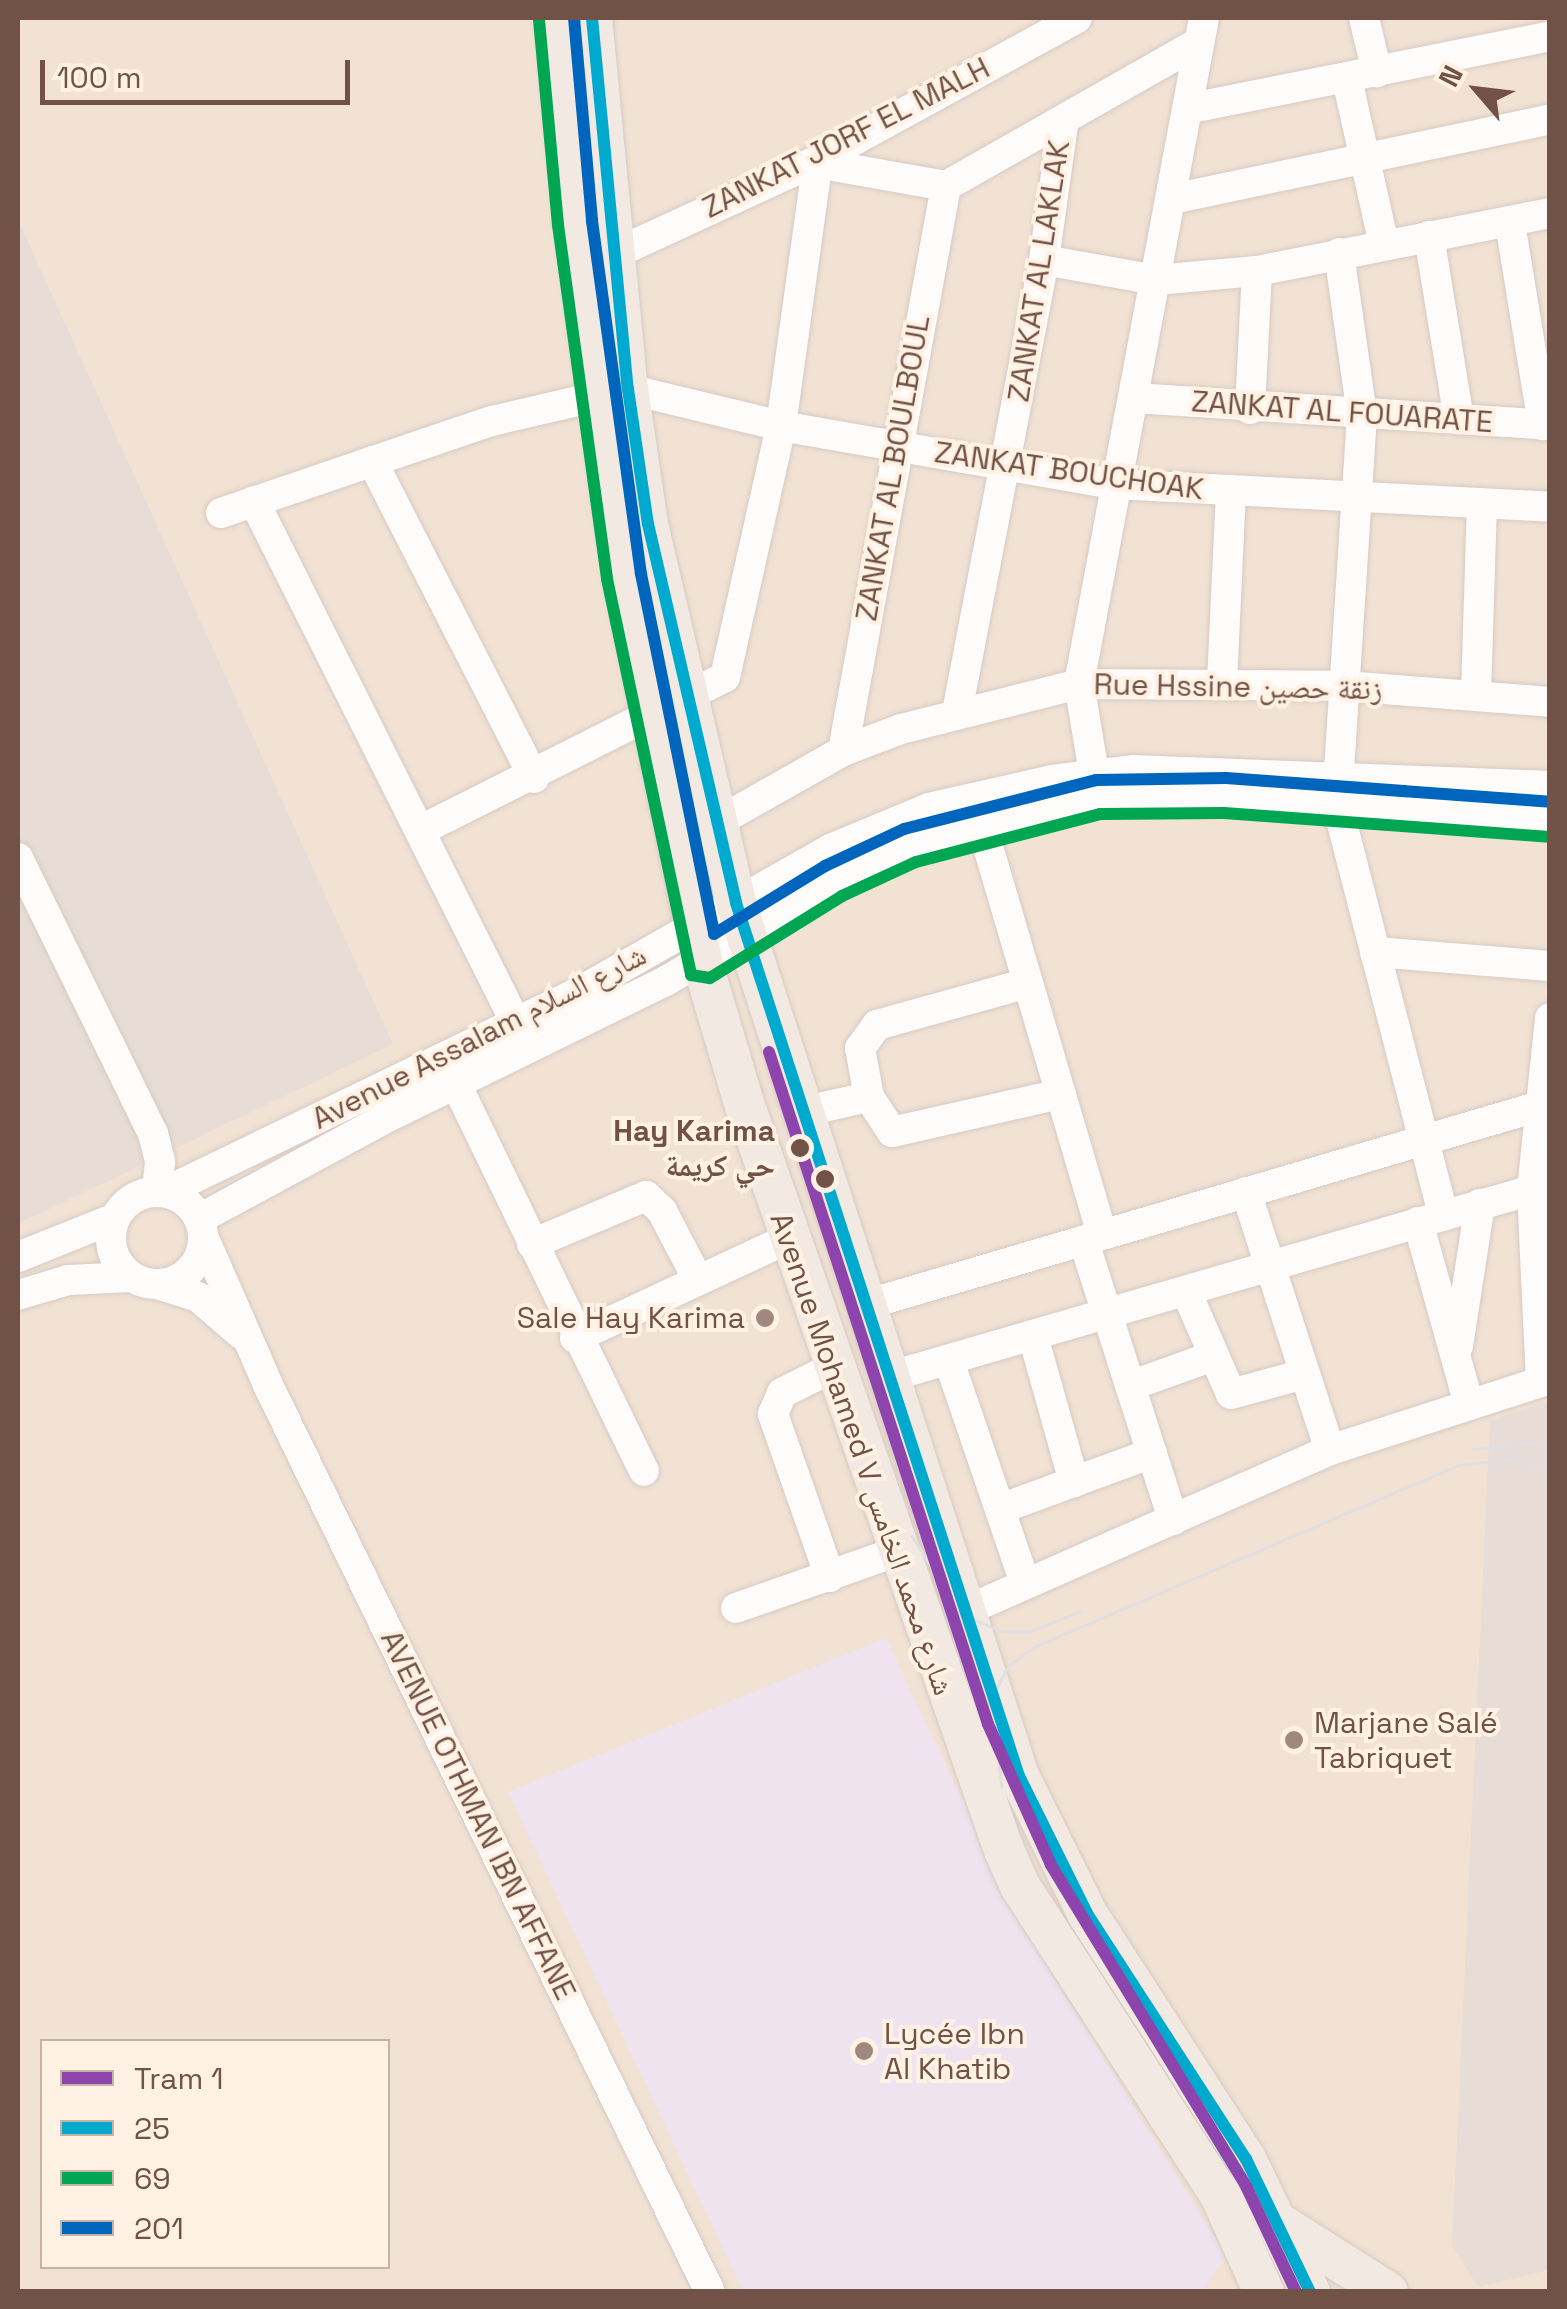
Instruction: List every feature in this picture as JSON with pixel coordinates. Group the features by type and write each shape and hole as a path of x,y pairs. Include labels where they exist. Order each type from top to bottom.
{"main road":[{"name":"Avenue Mohamed V شارع محمد الخامس","path":"556,18 612,391 668,709 698,944 786,1239 896,1552 1020,1886 1220,2196 1260,2287"},
{"name":"Avenue Mohamed V شارع محمد الخامس","path":"592,18 614,254 612,391"},
{"name":"Avenue Mohamed V شارع محمد الخامس","path":"668,709 714,824 999,1722 1046,1840 1246,2159 1310,2292"},
{"path":"1275,2220 1388,2292"}],"street":[{"name":"ZANKAT JORF EL MALH","path":"614,254 820,162 1077,18"},
{"path":"1364,18 1377,72"},
{"path":"1096,785 1078,684 1191,108 1201,30"},
{"path":"421,830 714,687 729,667 781,426 820,162 946,186 1063,124 1201,30"},
{"path":"1191,108 1546,37"},
{"path":"1347,79 1384,244"},
{"path":"1172,199 1550,120"},
{"name":"ZANKAT AL LAKLAK","path":"957,712 1044,260 1063,124"},
{"name":"ZANKAT AL BOULBOUL","path":"844,752 896,446 946,186"},
{"path":"1044,260 1156,280 1257,271 1550,213"},
{"path":"1510,222 1546,425"},
{"path":"1429,236 1458,420"},
{"path":"1339,253 1362,416 1336,789 1422,1140 1431,1219 1456,1359 1469,1404"},
{"path":"1250,409 1257,271"},
{"name":"ZANKAT BOUCHOAK","path":"612,391 781,426 1115,484 1231,494 1550,507"},
{"path":"222,513 372,461 612,391"},
{"name":"ZANKAT AL FOUARATE","path":"1134,398 1250,409 1546,425"},
{"path":"372,461 534,778"},
{"path":"1222,682 1231,494"},
{"path":"254,501 522,1035"},
{"path":"1476,694 1482,503"},
{"name":"Rue Hssine زنقة حصين","path":"714,824 844,752 957,712 1078,684 1222,682 1344,686 1550,702"},
{"name":"Avenue Assalam شارع السلام","path":"161,1192 522,1035 698,944 741,918 830,849 928,808 978,810 1096,785 1336,789 1550,786"},
{"name":"Avenue Assalam شارع السلام","path":"1336,789 1550,820"},
{"path":"978,810 1061,1094 1106,1315 1173,1520"},
{"path":"18,858 152,1134 160,1162 161,1192"},
{"path":"1375,952 1550,966"},
{"path":"1028,983 877,1025 860,1048 869,1097 892,1132 1061,1094"},
{"path":"965,1611 1330,1450 1545,1380 1532,1190 1550,1018"},
{"name":"Avenue Assalam شارع السلام","path":"201,1227 456,1084 522,1035"},
{"path":"456,1084 575,1338 644,1471"},
{"path":"805,1111 869,1097"},
{"path":"864,1305 1543,1106"},
{"path":"888,1377 1532,1190"},
{"path":"18,1257 115,1218 136,1197 161,1192 183,1200 201,1227 190,1270 144,1280 68,1280 18,1295"},
{"path":"1246,1192 1330,1450"},
{"path":"532,1244 646,1196 662,1210 696,1278"},
{"path":"1456,1359 1480,1204"},
{"path":"115,1218 112,1248 144,1280"},
{"name":"AVENUE OTHMAN IBN AFFANE","path":"201,1227 247,1339 710,2292"},
{"path":"575,1338 786,1239"},
{"name":"AVENUE OTHMAN IBN AFFANE","path":"144,1280 209,1304 247,1339"},
{"path":"1186,1291 1232,1394 1304,1374"},
{"path":"1032,1336 1074,1482"},
{"path":"1130,1386 1213,1356"},
{"path":"950,1361 1025,1583"},
{"path":"830,1577 773,1414 782,1392 834,1367"},
{"path":"1000,1509 1152,1452"},
{"path":"736,1608 896,1552"}],"shaded area":[{"path":"18,18 1549,18 1549,2291 18,2291"},
{"path":"18,220 393,1044 18,1224"},
{"path":"1549,1401 1549,2270 1478,2287 1452,2246 1490,1421"},
{"name":"Lycée Ibn Al Khatib","path":"886,1638 1020,1922 1226,2256 1203,2291 743,2291 508,1792"}],"tram line":[{"name":"1","path":"769,1052 988,1724 1051,1865 1246,2186 1296,2292"},
{"path":"1473,1449 1532,1443 1550,1450"},
{"path":"988,1724 987,1707 1008,1666 1034,1647 1459,1465 1519,1458 1550,1475"},
{"path":"912,1536 940,1580"},
{"path":"950,1609 1001,1631 1028,1632 1081,1611"},
{"path":"997,1743 1002,1787"}],"transit line":[{"name":"201","path":"574,18 592,221 641,574 714,934 825,866 904,829 1096,780 1226,778 1550,802"},
{"name":"25","path":"592,18 628,389 648,524 736,903 1019,1776 1088,1915 1246,2159 1310,2292"},
{"name":"69","path":"539,20 558,225 607,579 691,975 710,978 842,896 916,862 1100,814 1224,813 1549,837"}],"place":[{"name":"Hay Karima حي كريمة","path":"800,1148"},
{"name":"Sale Hay Karima","path":"765,1318"},
{"name":"Marjane Salé Tabriquet","path":"1294,1740"},
{"name":"Lycée Ibn Al Khatib","path":"864,2051"}]}
